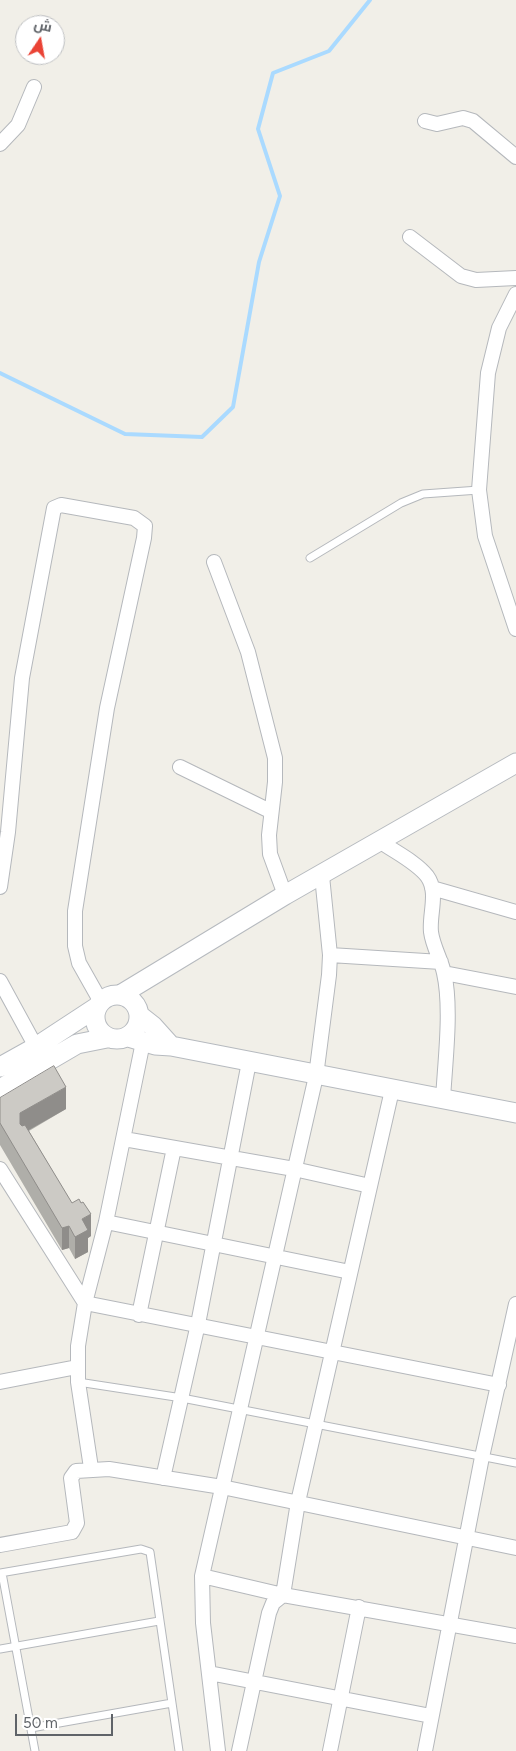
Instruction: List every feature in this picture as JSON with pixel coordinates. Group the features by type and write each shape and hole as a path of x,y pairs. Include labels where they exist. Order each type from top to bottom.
{"main road":[{"path":"0,1067 36,1048 106,998 120,995 285,895 322,876 516,763"},
{"path":"136,1039 140,992 147,978"},
{"path":"120,995 127,998 171,1046"},
{"path":"99,1004 94,1014 97,1028 107,1038"},
{"path":"0,1090 77,1044 107,1038 114,1040 136,1039 316,1076 516,1113"}],"street":[{"path":"0,144 18,125 34,87"},
{"path":"425,121 437,124 463,118 473,121 516,156"},
{"path":"410,236 461,276 476,280 516,278"},
{"path":"516,294 499,328 488,373 479,490 485,536 516,630"},
{"path":"0,887 8,832 24,669 54,508 61,505 134,518 145,526 144,538 107,708 75,911 76,946 79,963 99,1004"},
{"path":"214,562 248,652 275,758 275,782 270,811 270,854 285,895"},
{"path":"180,767 270,811"},
{"path":"381,842 427,876 432,888 431,930 442,967 447,1000 443,1099"},
{"path":"218,1751 203,1624 202,1576 316,1076 326,1008 330,955 322,876"},
{"path":"432,888 516,912"},
{"path":"330,955 442,967 516,987"},
{"path":"0,981 36,1048"},
{"path":"91,1468 77,1367 85,1303 106,1222 124,1139 136,1039"},
{"path":"163,1478 198,1324 249,1062"},
{"path":"239,1751 270,1608 282,1595 298,1502 392,1090"},
{"path":"124,1139 294,1169 370,1186"},
{"path":"139,1315 174,1148"},
{"path":"0,1169 85,1303 499,1385"},
{"path":"106,1222 350,1272"},
{"path":"425,1751 482,1456 516,1309"},
{"path":"0,1382 77,1367"},
{"path":"0,1545 72,1532 77,1524 71,1478 76,1471 91,1468 109,1469 298,1502 516,1548"},
{"path":"202,1576 282,1595 516,1636"},
{"path":"330,1751 359,1608"},
{"path":"209,1673 431,1716"}],"lane":[{"path":"310,558 400,503 423,494 479,490"},
{"path":"78,1382 182,1398 516,1463"},
{"path":"35,1751 1,1573 146,1550 151,1556 179,1751"},
{"path":"0,1648 159,1621"},
{"path":"31,1728 172,1703"}],"building":[{"path":"54,1066 66,1087 20,1113 20,1124 22,1126 25,1125 72,1203 79,1199 91,1214 82,1219 88,1230 75,1237 69,1226 62,1228 0,1123 0,1098"}],"waterway":[{"path":"0,373 125,434 202,437 233,407 259,262 280,196 258,129 273,73 329,51 370,0"}]}
